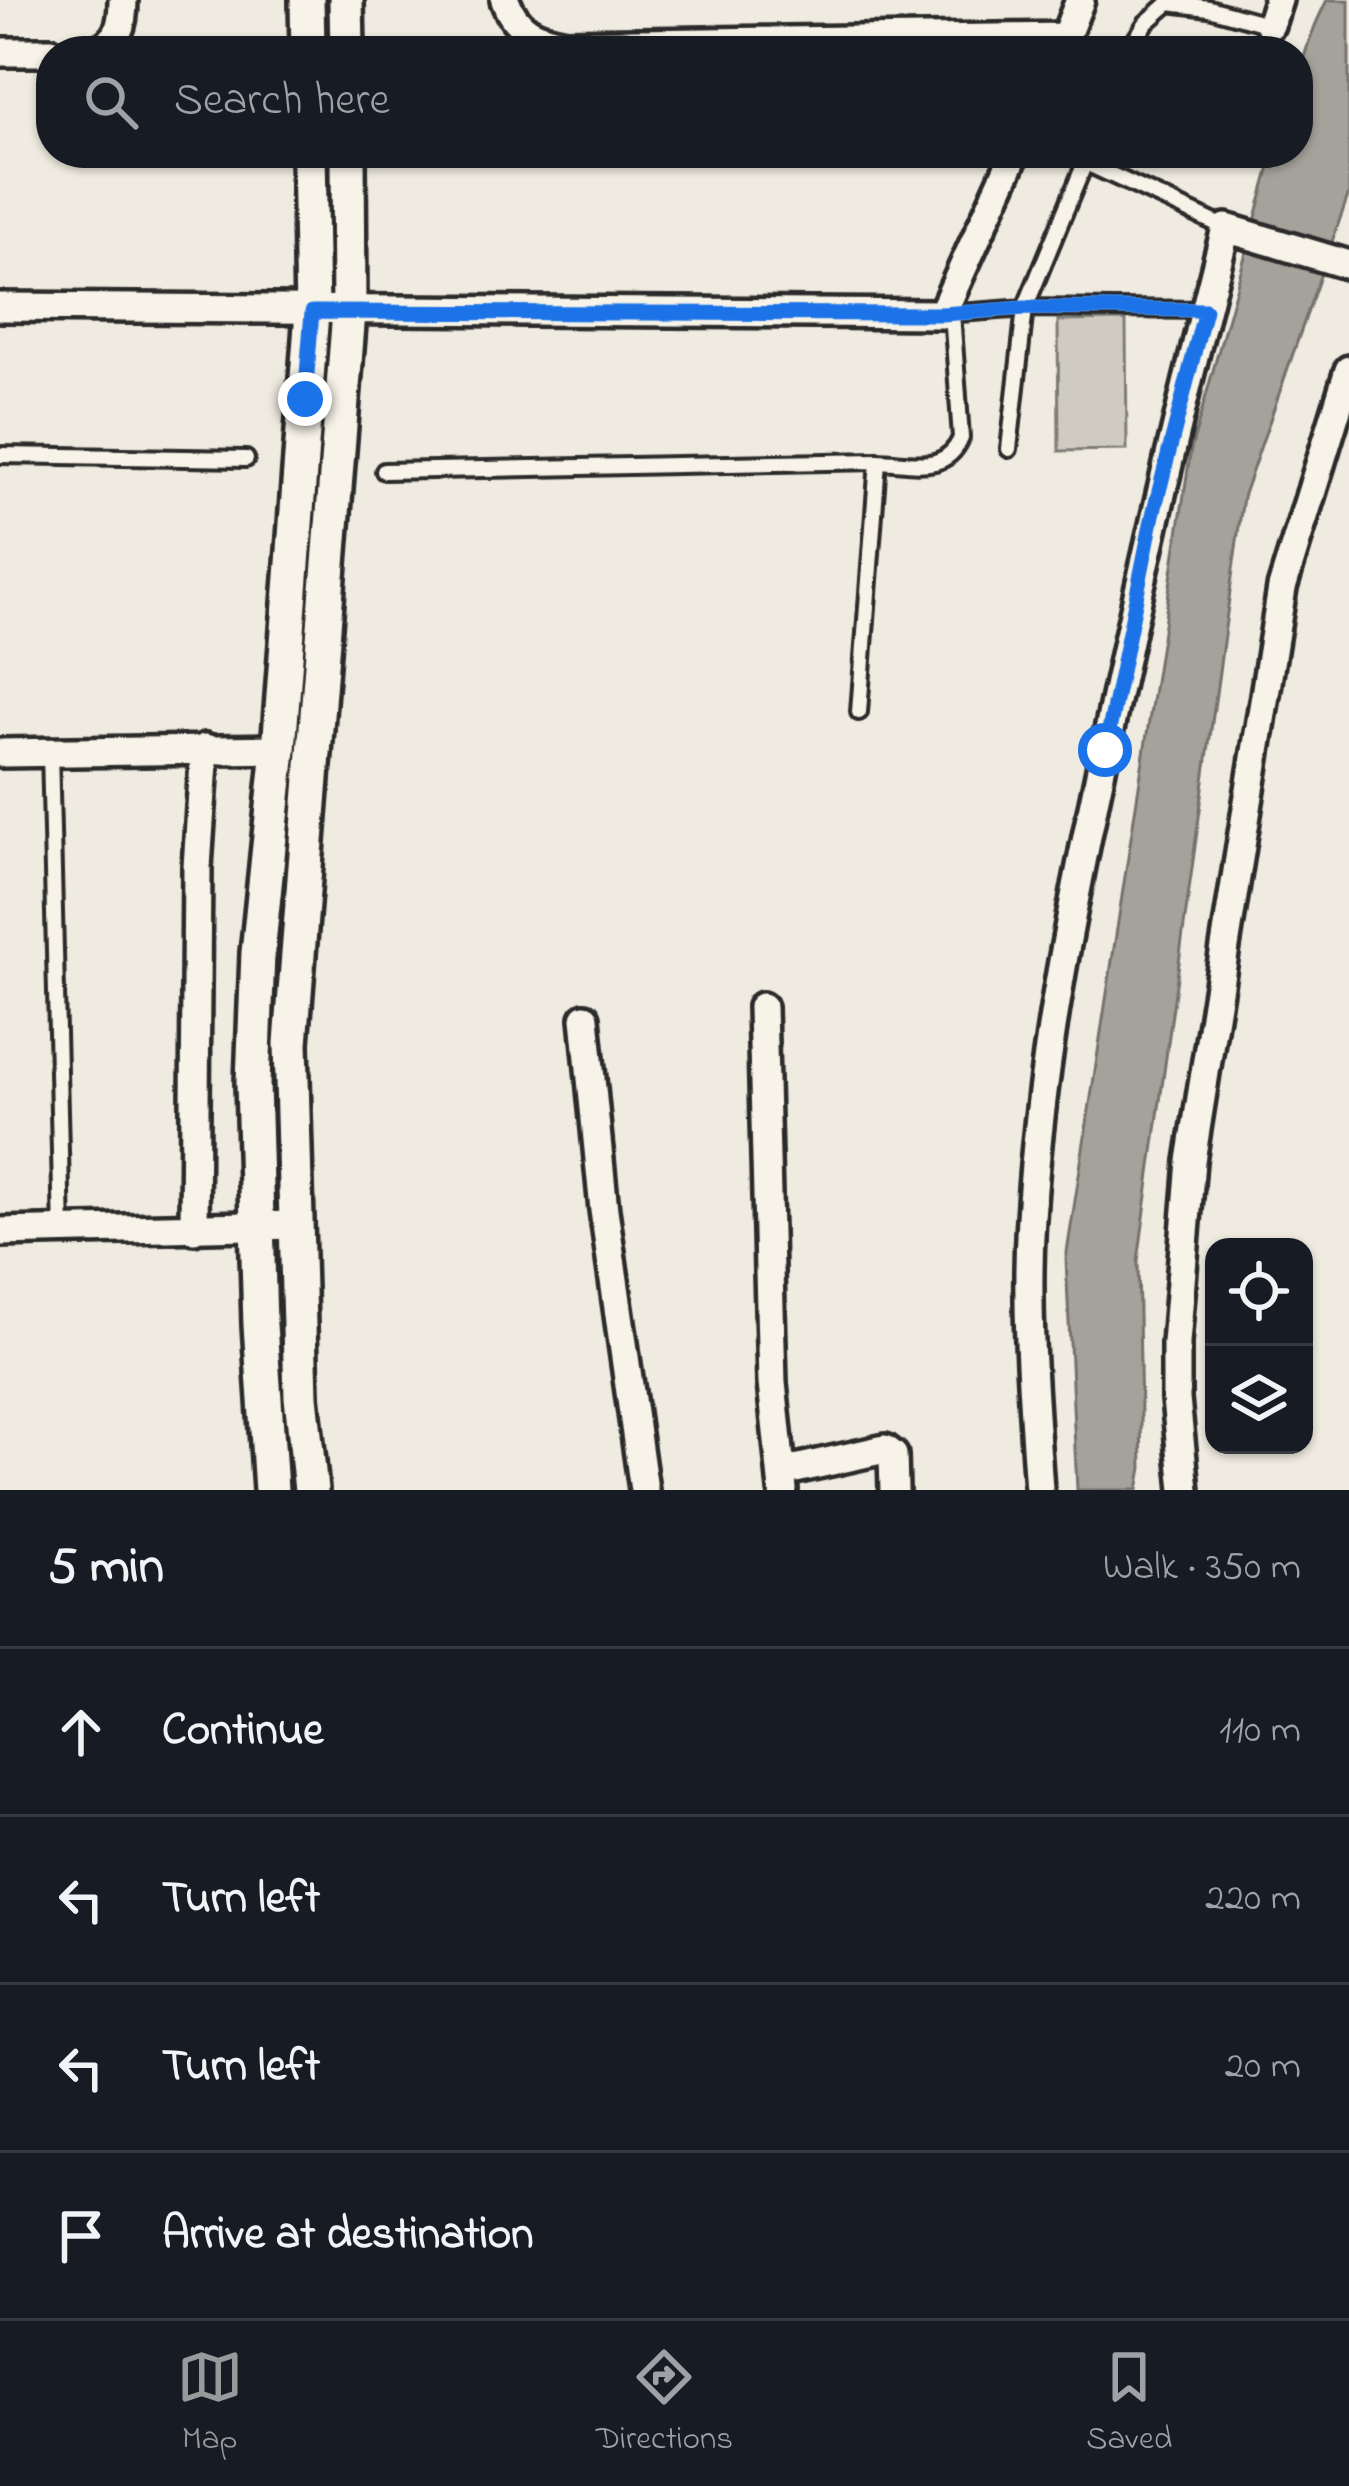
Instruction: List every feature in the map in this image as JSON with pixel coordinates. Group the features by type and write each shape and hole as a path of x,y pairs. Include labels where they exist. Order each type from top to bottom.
{"street":[{"path":"116,36 123,20 123,0"},
{"path":"307,0 308,36"},
{"path":"346,0 346,36"},
{"path":"505,0 510,16 531,36"},
{"path":"1067,36 1080,0"},
{"path":"0,52 36,52"},
{"path":"271,1490 254,1083 258,953 279,749 312,312 309,168"},
{"path":"311,1490 301,1397 291,1042 349,312 348,168"},
{"path":"0,308 947,314 1009,168"},
{"path":"1039,1490 1028,1310 1042,1106 1085,844 1153,515 1205,310 1236,231 1341,263"},
{"path":"1185,1490 1176,1342 1191,1161 1282,588 1349,370"},
{"path":"194,1229 196,888 205,748"},
{"path":"0,753 279,749"},
{"path":"762,1007 772,1383 783,1481 885,1449 893,1455 894,1490"},
{"path":"585,1018 604,1210 644,1490"},
{"path":"0,1232 295,1225"}],"lane":[{"path":"1138,36 1169,3 1274,12"},
{"path":"1009,449 1025,308 1084,168"},
{"path":"1108,168 1236,231"},
{"path":"384,471 943,462 955,454 961,438 947,314 1025,308 1205,310"},
{"path":"0,454 245,459"},
{"path":"859,712 878,461"},
{"path":"50,751 62,1232"}],"shaded area":[{"path":"1327,0 1349,0 1349,193 1243,497 1138,1261 1142,1468 1138,1490 1077,1490 1066,1259 1191,449 1270,168 1313,168 1311,36"},
{"path":"1126,320 1127,450 1059,451 1058,321"}],"route":[{"path":"305,399 312,312 1205,310 1153,515 1105,750"}]}
